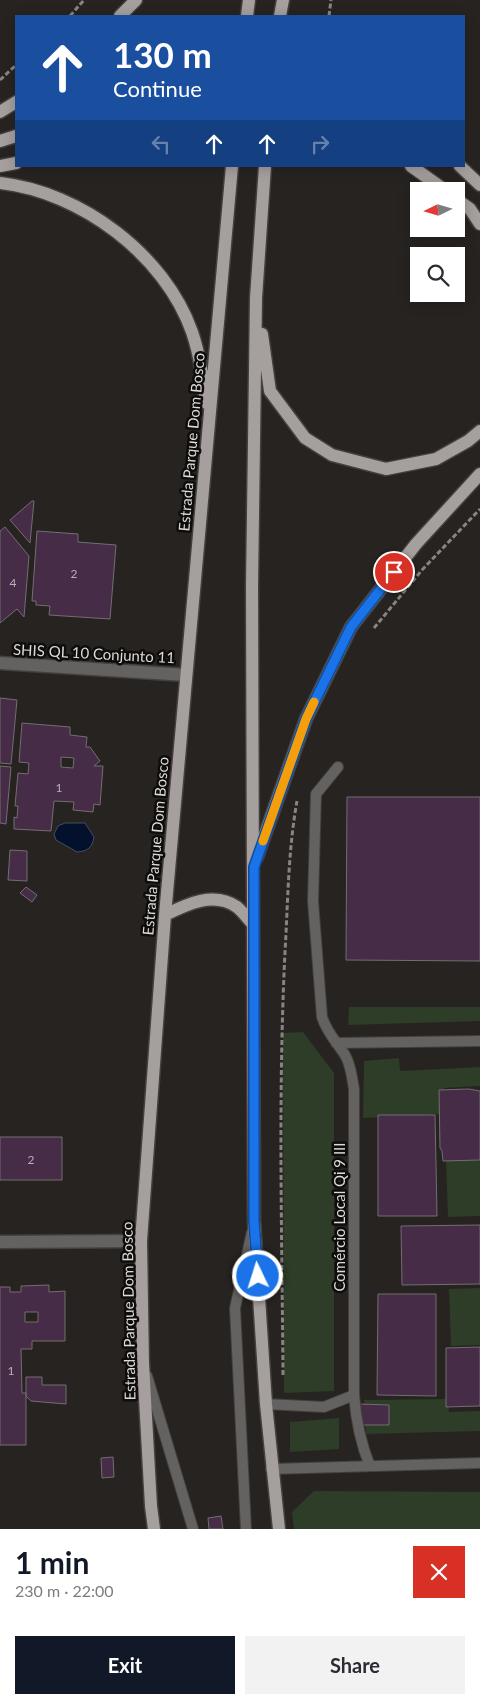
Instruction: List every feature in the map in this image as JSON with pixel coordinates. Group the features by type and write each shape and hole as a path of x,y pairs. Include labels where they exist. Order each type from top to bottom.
{"main road":[{"path":"121,15 136,0"},
{"path":"247,15 249,0"},
{"path":"280,15 283,0"},
{"path":"0,112 15,103"},
{"path":"0,141 15,136"},
{"path":"0,166 15,162"},
{"name":"Estrada Parque Dom Bosco","path":"154,1529 143,1363 141,1241 165,915 232,167"},
{"path":"265,167 256,298 252,586 254,1221 271,1469 279,1529"},
{"path":"412,167 433,182"},
{"path":"461,167 480,185"},
{"path":"0,183 77,207 110,228 158,271 175,295 192,332 202,373 209,430"},
{"path":"465,205 470,209 480,224"},
{"path":"256,298 270,391 304,438 332,455 386,469 436,459 468,441 480,430"},
{"path":"254,867 306,719 351,627 416,544 480,474"},
{"path":"165,915 189,903 204,900 221,901 236,907 253,924"}],"street":[{"name":"SHIS QL 10 Conjunto 11","path":"0,663 186,675"},
{"path":"0,1242 141,1241"}],"lane":[{"name":"Comércio Local Qi 9 III","path":"338,767 316,794 313,901 322,1017 327,1031 350,1067 354,1089 354,1395 356,1424 370,1466"},
{"path":"336,1043 480,1041"},
{"path":"246,1529 235,1308 254,1221"},
{"path":"143,1363 193,1529"},
{"path":"266,1404 324,1408 354,1395"},
{"path":"271,1469 480,1464"}],"path":[{"path":"71,15 84,0"},
{"path":"329,15 331,0"},
{"path":"0,80 15,66"}],"green space":[{"path":"349,1007 480,1007 480,1021 348,1025"},
{"path":"303,1032 334,1073 334,1391 284,1393 283,1033"},
{"path":"399,1058 400,1071 480,1067 480,1086 444,1088 445,1114 363,1118 364,1061"},
{"path":"446,1160 480,1160 480,1216 448,1217"},
{"path":"480,1288 480,1345 451,1346 449,1289"},
{"path":"448,1399 449,1412 480,1411 480,1431 366,1434 364,1400"},
{"path":"339,1418 339,1449 290,1452 290,1422"},
{"path":"314,1491 480,1492 480,1529 294,1529 292,1512"}],"water":[{"path":"65,823 85,823 94,837 89,848 77,852 56,840 54,834 58,826"}],"building":[{"path":"34,501 30,543 10,520"},
{"path":"5,527 29,556 24,617 17,609 0,623 0,531"},
{"path":"37,531 78,534 78,542 116,545 110,619 49,615 50,606 36,605 36,601 32,601"},
{"path":"0,698 17,700 11,764 0,763"},
{"path":"22,723 70,727 70,735 87,737 86,747 90,747 100,761 94,766 103,766 100,805 94,804 93,812 73,810 74,802 54,801 51,831 14,829 14,817 17,818 18,806 15,806 18,773 28,774 29,763 19,762","holes":["61,757 74,758 73,768 61,767"]},
{"path":"0,766 11,767 6,824 0,823"},
{"path":"347,797 480,797 480,961 346,960"},
{"path":"10,850 27,851 27,881 8,880"},
{"path":"26,887 37,895 32,902 20,893"},
{"path":"469,1089 480,1091 480,1160 443,1161 440,1148 439,1090"},
{"path":"378,1115 435,1115 437,1216 378,1216"},
{"path":"0,1137 62,1137 62,1180 0,1180"},
{"path":"480,1225 480,1284 402,1285 401,1226"},
{"path":"49,1285 49,1292 65,1291 65,1341 32,1341 32,1349 21,1349 22,1393 26,1393 26,1445 0,1445 0,1287 10,1287 10,1292 21,1292 21,1286","holes":["25,1312 38,1312 38,1322 25,1322"]},
{"path":"378,1294 436,1294 436,1396 377,1395"},
{"path":"480,1347 480,1406 446,1407 446,1348"},
{"path":"26,1377 42,1377 42,1385 66,1385 66,1404 31,1401 26,1396"},
{"path":"360,1404 389,1405 389,1425 360,1425"},
{"path":"113,1457 114,1477 102,1478 101,1458"},
{"path":"221,1516 223,1529 209,1529 208,1518"}],"slow traffic":[{"path":"263,841 306,719 314,702"}],"route":[{"path":"258,1276 254,1221 254,867 306,719 351,627 394,572"}]}
